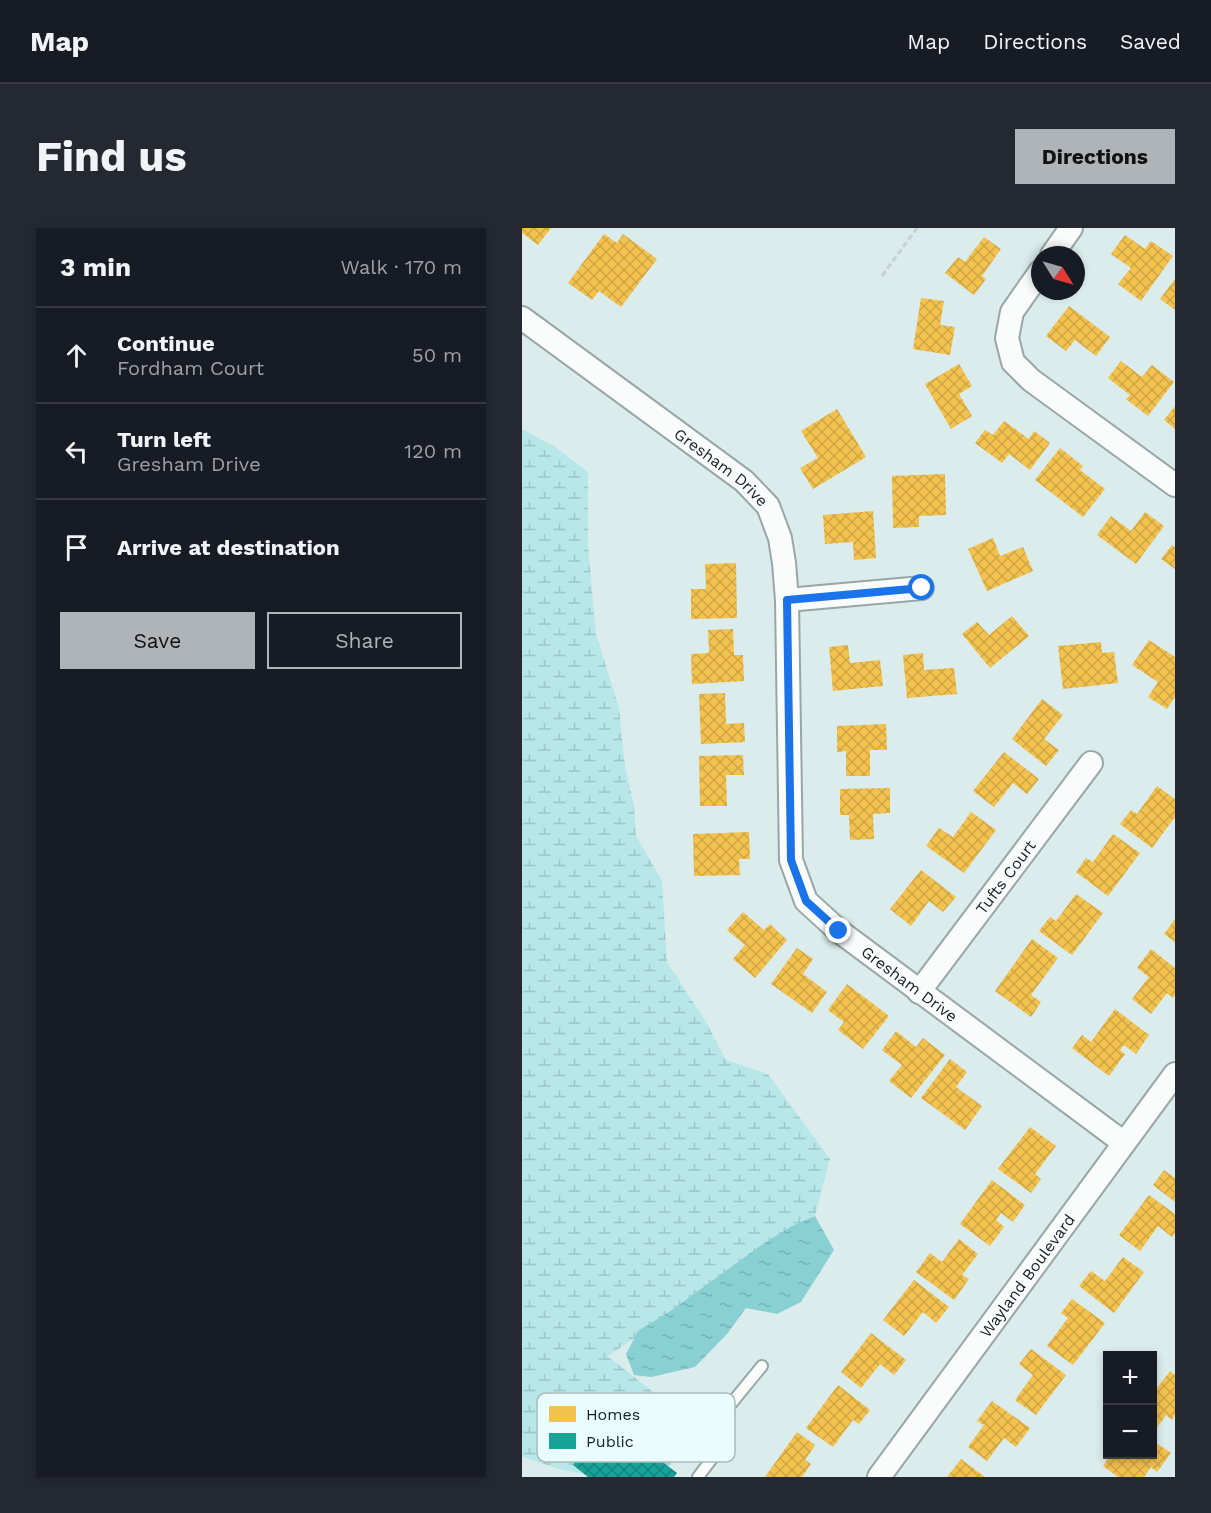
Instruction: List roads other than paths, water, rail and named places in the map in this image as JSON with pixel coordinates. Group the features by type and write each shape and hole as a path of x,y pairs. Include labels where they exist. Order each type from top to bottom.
{"street":[{"path":"1058,246 1071,228"},
{"path":"1031,285 1012,312 1007,338 1014,362 1031,380 1175,485"},
{"name":"Gresham Drive","path":"522,318 744,481 768,506 780,538 787,600 791,860 806,901 839,931 919,992 1124,1143"},
{"path":"787,600 922,588"},
{"name":"Tufts Court","path":"919,992 1091,763"},
{"name":"Wayland Boulevard","path":"879,1477 1175,1074"}],"lane":[{"path":"735,1399 762,1366"},
{"path":"698,1477 709,1462"}],"water":[{"path":"815,1216 834,1250 801,1302 777,1314 746,1308 727,1334 695,1367 651,1377 634,1375 626,1354 638,1331 669,1312 763,1244 792,1226"}]}
